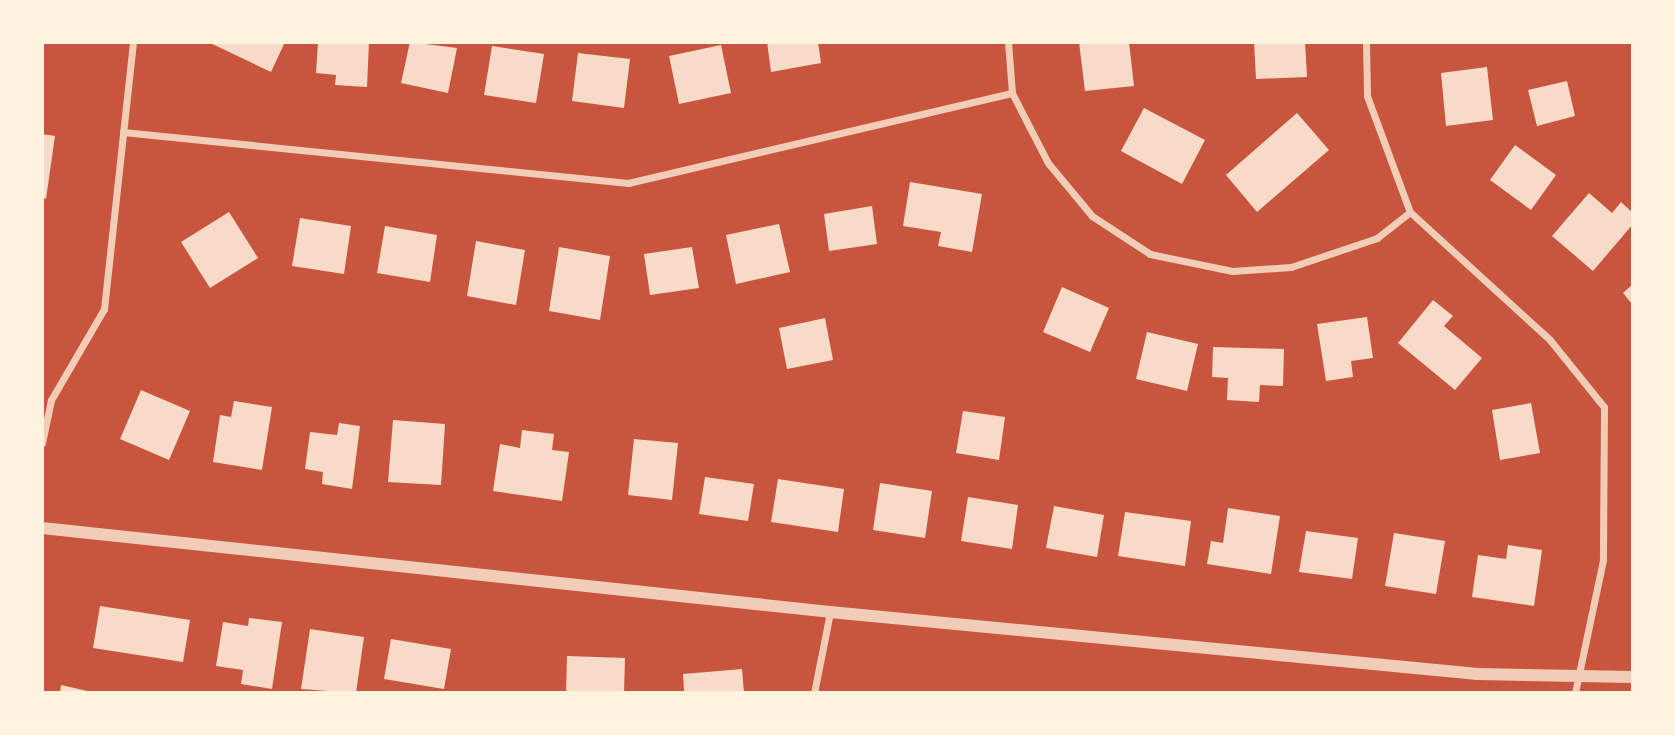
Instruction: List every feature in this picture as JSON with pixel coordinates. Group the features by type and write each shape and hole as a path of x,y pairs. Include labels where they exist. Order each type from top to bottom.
{"street":[{"path":"42,443 51,400 104,309 133,42"},
{"path":"1008,42 1012,93 1048,163 1092,216 1150,254 1232,271 1291,267 1377,238 1410,212"},
{"path":"1366,42 1367,96 1410,212 1549,340 1604,407 1603,560 1575,693"},
{"path":"123,132 628,183 1012,93"},
{"path":"42,528 830,612 1478,674 1633,677"},
{"path":"814,693 830,612"}],"building":[{"path":"208,42 285,42 271,72"},
{"path":"318,42 369,42 367,87 335,85 336,75 316,73"},
{"path":"410,42 457,48 448,93 401,83"},
{"path":"767,42 818,42 821,63 771,72"},
{"path":"1079,42 1129,42 1134,86 1085,91"},
{"path":"1254,42 1305,42 1307,77 1256,79"},
{"path":"721,45 731,93 679,104 669,56"},
{"path":"492,46 544,54 536,103 484,95"},
{"path":"578,53 630,59 624,108 572,101"},
{"path":"1487,67 1493,120 1446,126 1441,73"},
{"path":"1567,81 1575,116 1537,126 1528,90"},
{"path":"1144,108 1205,140 1182,184 1121,151"},
{"path":"1297,113 1329,150 1257,212 1226,175"},
{"path":"42,134 55,136 46,199 42,198"},
{"path":"1515,145 1556,175 1531,210 1490,180"},
{"path":"910,182 982,194 972,252 938,246 941,232 903,226"},
{"path":"1589,193 1612,213 1621,202 1633,213 1633,224 1593,271 1552,236"},
{"path":"872,206 877,244 829,251 824,214"},
{"path":"229,212 258,258 210,288 181,242"},
{"path":"300,218 351,226 344,274 292,266"},
{"path":"779,224 790,272 736,284 726,235"},
{"path":"385,226 437,235 430,282 377,273"},
{"path":"476,241 525,250 516,305 467,296"},
{"path":"559,247 610,256 600,320 549,311"},
{"path":"692,247 699,288 650,295 644,254"},
{"path":"1633,284 1633,305 1623,293"},
{"path":"1062,287 1109,308 1090,352 1043,332"},
{"path":"1433,300 1453,316 1444,326 1482,358 1455,390 1398,343"},
{"path":"1367,317 1373,358 1351,361 1353,377 1326,381 1317,324"},
{"path":"825,318 833,360 787,369 779,328"},
{"path":"1147,332 1198,344 1187,391 1136,379"},
{"path":"1213,347 1284,349 1283,386 1260,385 1259,402 1227,400 1228,378 1212,377"},
{"path":"141,390 190,411 169,460 120,439"},
{"path":"234,401 272,407 262,470 213,462 220,415 231,417"},
{"path":"1531,403 1540,453 1500,460 1492,410"},
{"path":"963,411 1005,417 999,460 956,453"},
{"path":"393,420 445,424 441,485 388,482"},
{"path":"339,423 360,426 352,489 322,484 323,472 305,469 310,432 337,435"},
{"path":"522,430 554,434 552,450 569,452 562,501 493,491 500,444 520,448"},
{"path":"634,439 678,443 672,500 628,495"},
{"path":"705,477 754,484 748,521 699,514"},
{"path":"778,479 844,489 838,532 771,522"},
{"path":"880,483 932,491 925,538 873,530"},
{"path":"968,497 1018,505 1012,549 961,541"},
{"path":"1054,506 1104,515 1097,557 1046,548"},
{"path":"1228,508 1280,516 1271,574 1207,564 1211,541 1223,543"},
{"path":"1125,512 1191,521 1185,566 1118,556"},
{"path":"1306,531 1358,538 1352,579 1299,572"},
{"path":"1394,533 1445,541 1436,594 1385,586"},
{"path":"1508,545 1542,550 1534,606 1472,597 1478,555 1506,559"},
{"path":"100,606 190,620 183,662 93,648"},
{"path":"249,618 282,622 272,689 241,684 243,670 216,666 223,622 248,626"},
{"path":"310,629 364,637 356,693 301,689"},
{"path":"391,639 451,649 444,689 384,679"},
{"path":"567,656 625,658 624,693 566,693"},
{"path":"742,669 744,693 684,691 683,674"},
{"path":"61,685 92,692 92,693 60,693"}]}
